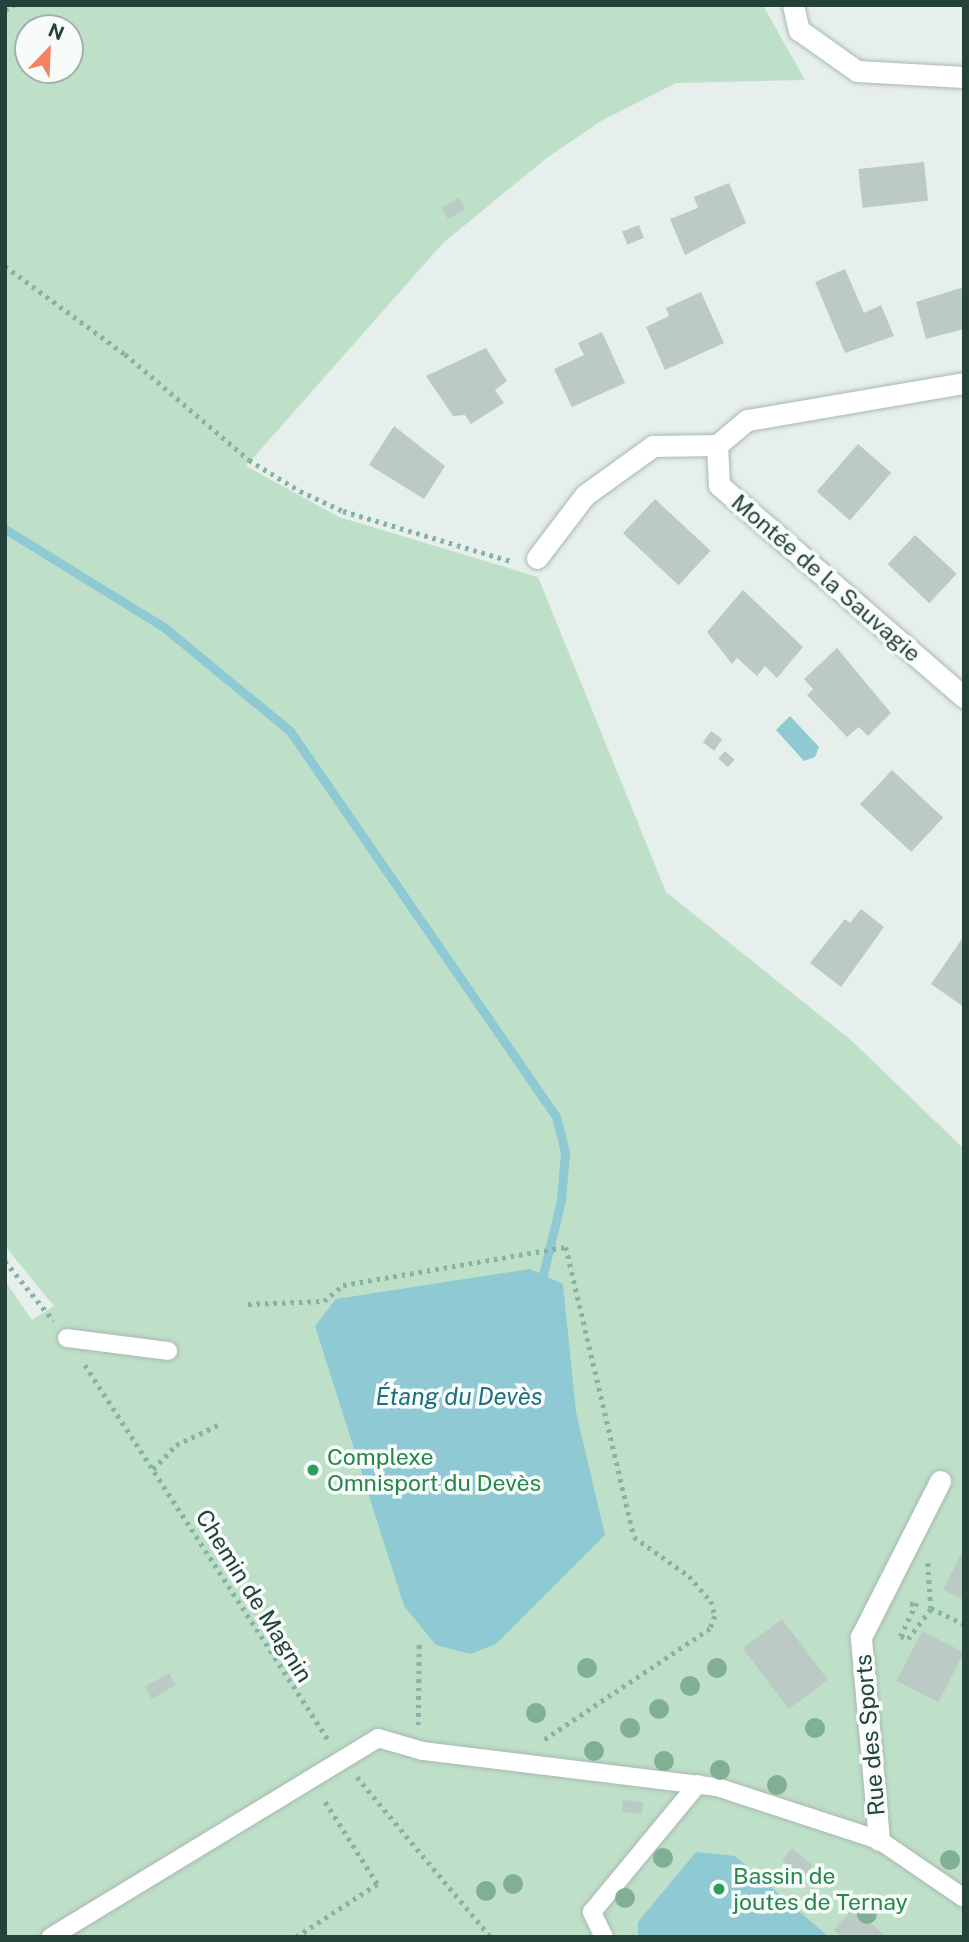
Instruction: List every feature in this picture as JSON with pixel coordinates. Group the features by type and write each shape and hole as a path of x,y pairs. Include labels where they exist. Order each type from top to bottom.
{"street":[{"path":"793,5 799,30 857,71 964,77"},
{"path":"537,558 585,495 653,446 717,445 747,420 964,383"},
{"name":"Montée de la Sauvagie","path":"717,445 719,485 964,697"},
{"name":"Rue des Sports","path":"879,1840 861,1637 940,1481"}],"lane":[{"path":"67,1338 168,1351"},
{"path":"51,1937 345,1761 378,1738 423,1751 698,1784 879,1840 964,1898"},
{"path":"604,1937 592,1912 698,1784"}],"path":[{"path":"5,10 14,5"},
{"path":"5,266 125,354 249,460 300,491 343,511 514,562 537,558"},
{"path":"248,1304 324,1301 343,1285 562,1248 634,1537 689,1576 711,1601 715,1616 710,1629 531,1750 529,1763"},
{"name":"Chemin de Magnin","path":"5,1261 67,1338 345,1761 491,1937"},
{"path":"153,1469 176,1445 220,1424"},
{"path":"918,1573 924,1561"},
{"path":"889,1644 911,1601 917,1603 901,1636 908,1639 931,1608 931,1575"},
{"path":"901,1607 907,1595"},
{"path":"931,1608 964,1624"},
{"path":"416,1715 419,1642"},
{"path":"296,1937 377,1884 329,1807"}],"green space":[{"path":"5,5 763,5 805,80 676,83 601,121 548,157 443,243 246,466 339,517 538,577 666,892 852,1041 964,1149 964,1937 5,1937 5,1281 32,1320 54,1306 5,1246"}],"water":[{"path":"790,716 819,747 815,757 804,761 776,730"},
{"name":"Étang du Devès","path":"530,1269 563,1284 576,1412 605,1535 496,1644 470,1654 436,1645 404,1606 315,1326 336,1299"},
{"name":"Bassin de joutes de Ternay","path":"696,1852 735,1856 829,1937 638,1937 638,1922"}],"building":[{"path":"924,162 928,201 862,208 858,169"},
{"path":"729,183 746,223 685,255 670,219 698,208 694,197"},
{"path":"459,198 465,209 448,219 442,208"},
{"path":"639,225 644,238 627,245 622,231"},
{"path":"845,269 864,313 881,305 894,336 845,353 815,282"},
{"path":"964,287 964,329 926,339 916,302"},
{"path":"701,292 724,343 665,370 646,327 669,316 666,308"},
{"path":"602,332 625,383 572,407 554,369 584,355 578,343"},
{"path":"486,348 507,381 495,390 504,403 471,424 465,415 453,416 426,376"},
{"path":"394,426 445,466 424,499 369,465"},
{"path":"858,444 891,473 850,520 817,492"},
{"path":"655,499 711,551 679,585 623,533"},
{"path":"915,535 957,574 929,603 888,564"},
{"path":"743,590 803,647 777,678 765,666 757,676 737,658 732,664 707,632"},
{"path":"837,648 891,713 868,736 859,727 847,737 807,695 813,689 804,679"},
{"path":"711,731 722,739 714,751 703,742"},
{"path":"725,751 735,760 728,767 718,758"},
{"path":"892,770 943,818 911,852 860,804"},
{"path":"861,909 884,927 841,987 810,963 845,919 850,923"},
{"path":"964,936 964,1007 931,984"},
{"path":"964,1548 964,1600 943,1590"},
{"path":"782,1619 828,1680 789,1709 743,1648"},
{"path":"922,1631 964,1652 938,1702 897,1681"},
{"path":"169,1673 176,1685 152,1699 145,1687"},
{"path":"623,1800 643,1802 642,1814 622,1812"},
{"path":"792,1848 813,1865 803,1877 782,1860"},
{"path":"853,1908 887,1937 842,1937 834,1930"}],"waterway":[{"path":"5,529 165,628 290,731 556,1116 565,1153 561,1200 543,1275"}],"place":[{"name":"Complexe Omnisport du Devès","path":"313,1470"},
{"name":"Bassin de joutes de Ternay","path":"719,1889"}]}
